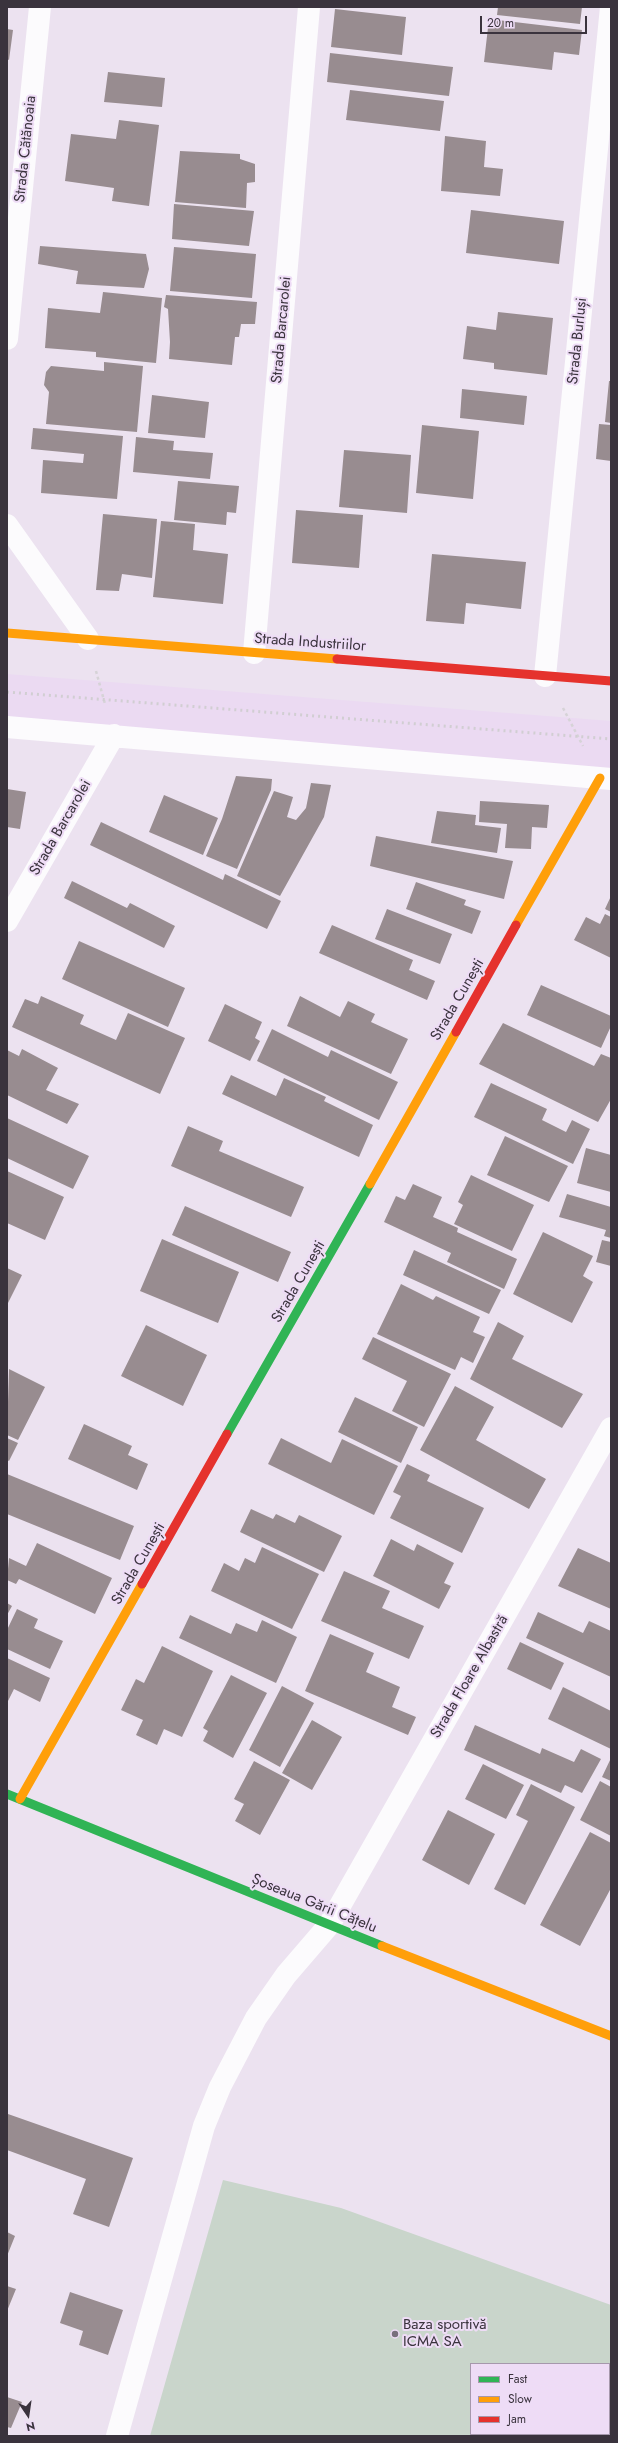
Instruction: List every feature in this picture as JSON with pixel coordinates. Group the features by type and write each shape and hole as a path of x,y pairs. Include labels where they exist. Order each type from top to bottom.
{"main road":[{"name":"Strada Industriilor","path":"7,633 611,681"},
{"name":"Strada Cunești","path":"20,1799 606,779"},
{"name":"Șoseaua Gării Cățelu","path":"7,1794 329,1925 611,2036"}],"street":[{"name":"Strada Cătănoaia","path":"7,339 40,7"},
{"name":"Strada Barcarolei","path":"254,653 310,7"},
{"name":"Strada Burluși","path":"545,676 611,7"},
{"path":"7,525 88,639"},
{"path":"7,727 606,779"},
{"name":"Strada Barcarolei","path":"7,921 114,736"},
{"name":"Strada Floare Albastră","path":"117,2436 204,2126 220,2087 256,2018 286,1975 329,1925 611,1428"}],"path":[{"path":"88,639 114,736"},
{"path":"545,676 606,779"}],"shaded area":[{"path":"7,674 611,721 611,771 7,721"},
{"name":"Baza sportivă ICMA SA","path":"223,2180 341,2208 611,2305 611,2436 150,2436"}],"building":[{"path":"498,7 582,7 580,24 497,15"},
{"path":"335,9 406,17 402,55 331,47"},
{"path":"489,19 582,30 579,55 554,52 552,70 484,62"},
{"path":"7,29 13,30 9,60 7,59"},
{"path":"330,53 453,67 449,96 327,82"},
{"path":"108,72 165,78 162,107 104,102"},
{"path":"350,90 444,101 440,131 346,120"},
{"path":"119,120 159,125 149,206 112,201 114,188 65,181 71,134 116,139"},
{"path":"445,136 486,141 484,167 503,169 500,196 441,191"},
{"path":"180,151 240,154 240,159 255,164 255,182 247,183 246,208 175,202"},
{"path":"174,204 254,211 249,246 172,239"},
{"path":"471,210 564,221 559,264 466,253"},
{"path":"40,246 146,254 149,269 144,288 76,284 78,271 38,264"},
{"path":"174,247 256,254 252,298 170,291"},
{"path":"103,292 162,298 156,363 96,357 96,352 45,348 48,308 100,313"},
{"path":"166,295 257,302 255,324 241,324 239,337 235,337 232,365 169,359 170,342 168,309 164,307"},
{"path":"498,312 553,318 547,375 494,369 494,363 463,359 467,326 496,330"},
{"path":"104,362 143,366 137,432 46,424 49,392 44,385 46,372 51,366 104,371"},
{"path":"609,381 611,381 611,423 605,422"},
{"path":"462,389 527,396 524,425 460,418"},
{"path":"152,395 209,402 205,438 148,433"},
{"path":"599,424 611,425 611,461 596,459"},
{"path":"422,425 479,431 473,499 416,493"},
{"path":"33,428 123,436 117,499 41,493 43,460 83,463 84,454 31,449"},
{"path":"136,437 174,441 173,450 213,453 210,479 133,472"},
{"path":"344,450 411,455 407,513 339,507"},
{"path":"178,481 239,486 236,513 227,512 226,525 174,520"},
{"path":"296,510 363,515 359,568 292,563"},
{"path":"103,514 157,519 152,578 122,574 119,591 96,590"},
{"path":"161,521 195,524 193,550 228,554 223,604 153,597"},
{"path":"432,554 526,562 521,609 466,603 464,624 426,621"},
{"path":"236,776 272,779 271,790 237,869 206,856 222,819"},
{"path":"311,783 331,785 324,817 280,896 237,876 274,791 293,797 287,817 296,820 306,808"},
{"path":"7,789 26,792 20,829 7,827"},
{"path":"164,795 218,818 203,855 149,832"},
{"path":"480,801 549,805 547,828 532,827 531,849 505,848 507,824 479,822"},
{"path":"437,811 476,815 475,825 501,828 497,853 431,843"},
{"path":"101,822 223,880 225,874 281,901 267,929 90,845"},
{"path":"376,836 513,861 504,899 370,866"},
{"path":"72,881 127,908 130,903 175,926 164,948 64,898"},
{"path":"416,882 466,900 464,905 481,911 472,934 406,909"},
{"path":"611,896 611,912 605,909"},
{"path":"387,909 452,934 440,964 375,939"},
{"path":"605,914 611,917 611,958 574,940 586,917 600,924"},
{"path":"332,925 413,960 409,970 435,981 427,1000 319,953"},
{"path":"79,941 185,988 168,1027 62,979"},
{"path":"541,985 611,1016 611,1026 601,1048 527,1015"},
{"path":"41,996 84,1015 80,1024 116,1040 128,1013 185,1038 160,1094 12,1027 25,999 38,1004"},
{"path":"300,996 340,1017 348,1001 375,1014 371,1022 408,1039 391,1074 287,1026"},
{"path":"225,1004 262,1022 255,1038 260,1041 250,1061 208,1041"},
{"path":"503,1023 594,1066 601,1054 611,1058 611,1099 598,1122 479,1064"},
{"path":"272,1029 328,1057 331,1050 398,1082 379,1120 257,1061"},
{"path":"22,1049 58,1068 46,1090 79,1104 67,1124 7,1095 7,1050 19,1056"},
{"path":"231,1075 276,1096 284,1078 326,1097 324,1101 373,1125 359,1157 222,1094"},
{"path":"491,1083 547,1109 542,1120 566,1132 572,1120 590,1129 573,1164 474,1117"},
{"path":"7,1118 89,1156 73,1189 7,1158"},
{"path":"188,1126 223,1141 219,1151 304,1187 291,1217 171,1166"},
{"path":"505,1136 568,1166 549,1202 487,1175"},
{"path":"586,1148 611,1155 611,1192 577,1183"},
{"path":"7,1171 64,1197 45,1240 7,1223"},
{"path":"471,1175 534,1205 512,1251 454,1224 463,1205 458,1202"},
{"path":"413,1184 442,1197 433,1217 458,1228 457,1232 517,1259 504,1289 447,1262 451,1253 384,1222 396,1196 405,1200"},
{"path":"567,1194 611,1207 611,1238 604,1236 606,1230 559,1217"},
{"path":"185,1206 291,1252 278,1282 172,1235"},
{"path":"543,1232 593,1256 583,1276 593,1282 572,1323 513,1294"},
{"path":"162,1239 239,1272 218,1323 140,1291"},
{"path":"602,1240 611,1242 611,1266 596,1262"},
{"path":"414,1250 501,1290 489,1314 403,1275"},
{"path":"7,1268 22,1275 7,1305"},
{"path":"401,1284 433,1300 436,1296 480,1317 473,1332 485,1337 473,1363 461,1357 455,1370 377,1334"},
{"path":"498,1322 524,1336 512,1359 583,1394 562,1428 470,1379"},
{"path":"146,1325 207,1355 183,1406 121,1376"},
{"path":"373,1337 451,1374 424,1427 392,1411 407,1381 362,1359"},
{"path":"9,1369 45,1387 18,1440 7,1435"},
{"path":"455,1386 494,1407 476,1440 546,1479 529,1509 420,1450"},
{"path":"355,1397 418,1427 401,1463 338,1432"},
{"path":"84,1424 132,1446 128,1455 148,1464 137,1490 68,1459"},
{"path":"7,1438 18,1443 9,1461 7,1460"},
{"path":"281,1438 331,1463 342,1439 398,1466 374,1515 268,1464"},
{"path":"407,1464 430,1475 427,1481 484,1508 462,1553 390,1518 401,1496 393,1492"},
{"path":"7,1474 134,1526 120,1560 7,1514"},
{"path":"251,1509 273,1519 276,1514 295,1523 299,1515 342,1536 324,1572 240,1532"},
{"path":"391,1539 414,1551 417,1544 454,1563 444,1583 451,1586 439,1609 373,1576"},
{"path":"37,1543 112,1578 95,1614 19,1579 16,1584 7,1580 9,1558 26,1566"},
{"path":"262,1547 319,1574 292,1629 211,1591 224,1563 239,1571 245,1558 255,1563"},
{"path":"578,1548 611,1563 611,1609 558,1586"},
{"path":"344,1571 390,1591 382,1608 424,1626 409,1659 321,1621"},
{"path":"7,1603 12,1606 7,1615"},
{"path":"17,1609 38,1619 34,1628 63,1641 50,1669 7,1649 7,1630"},
{"path":"538,1612 583,1633 589,1621 611,1631 611,1677 526,1638"},
{"path":"190,1615 231,1634 236,1623 257,1632 262,1620 297,1637 276,1683 179,1638"},
{"path":"330,1634 374,1653 366,1672 400,1687 392,1707 416,1717 408,1735 305,1691"},
{"path":"520,1642 564,1663 551,1690 507,1669"},
{"path":"162,1646 213,1671 182,1737 164,1729 157,1745 136,1735 143,1720 121,1710 136,1679 144,1683"},
{"path":"7,1658 50,1678 40,1702 14,1689 7,1703"},
{"path":"231,1675 267,1693 233,1758 203,1741 208,1731 203,1728"},
{"path":"282,1686 314,1703 280,1767 249,1750"},
{"path":"563,1687 611,1711 611,1749 548,1719"},
{"path":"312,1720 342,1737 312,1790 282,1773"},
{"path":"475,1725 540,1754 542,1748 574,1762 581,1749 601,1759 582,1793 565,1785 561,1793 464,1750"},
{"path":"611,1758 611,1781 602,1777"},
{"path":"254,1761 290,1780 260,1835 235,1821 244,1804 234,1799"},
{"path":"483,1764 524,1785 506,1819 465,1799"},
{"path":"600,1781 611,1787 611,1836 580,1820"},
{"path":"531,1784 575,1807 525,1905 494,1889 528,1821 516,1815"},
{"path":"448,1810 495,1834 469,1885 422,1860"},
{"path":"590,1832 611,1843 611,1888 580,1946 540,1925"},
{"path":"8,2114 133,2158 109,2227 73,2214 86,2179 7,2150"},
{"path":"7,2232 15,2236 7,2256"},
{"path":"7,2286 16,2289 7,2311"},
{"path":"70,2292 123,2310 108,2355 79,2345 83,2331 60,2323"},
{"path":"7,2397 22,2402 11,2428 7,2427"}],"railway":[{"path":"7,692 611,739"}],"traffic: fast":[{"path":"227,1434 370,1184"},
{"path":"7,1794 382,1946"}],"traffic: slow":[{"path":"7,633 337,659"},
{"path":"516,925 600,778"},
{"path":"370,1184 456,1032"},
{"path":"20,1799 142,1584"},
{"path":"382,1946 611,2036"}],"traffic: jam":[{"path":"337,659 611,681"},
{"path":"456,1032 516,925"},
{"path":"142,1584 227,1434"}],"place":[{"name":"Baza sportivă ICMA SA","path":"395,2334"}]}
